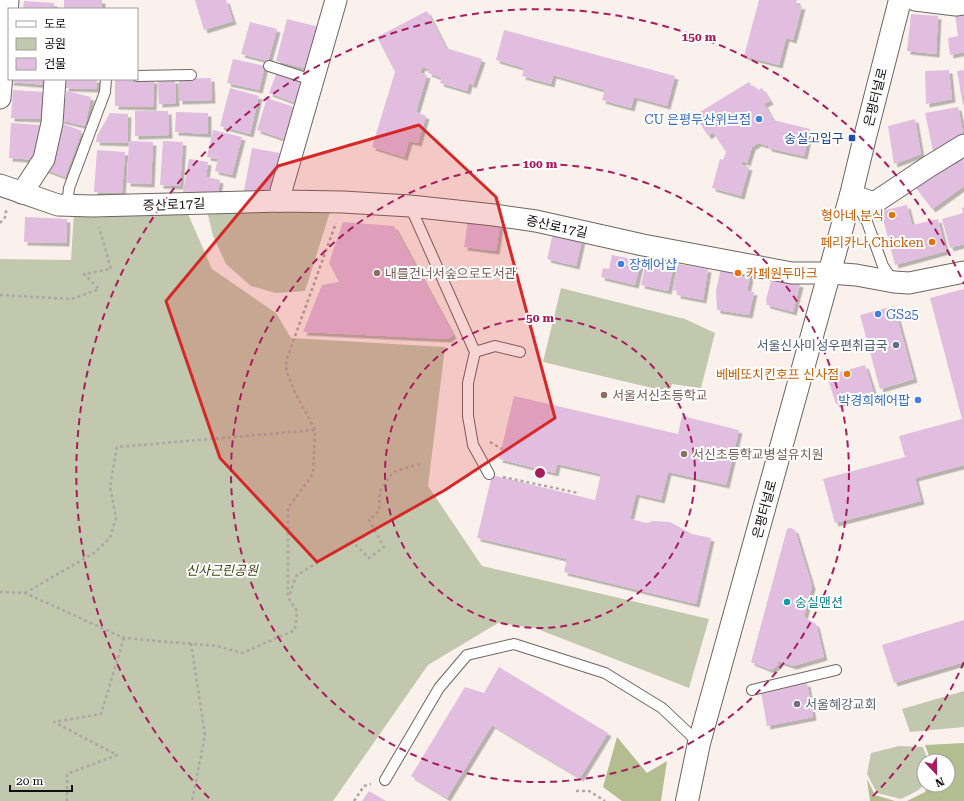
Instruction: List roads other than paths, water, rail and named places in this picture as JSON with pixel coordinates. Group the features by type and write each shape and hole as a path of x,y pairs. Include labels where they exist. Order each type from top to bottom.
{"main road":[{"name":"은평터널로","path":"687,801 699,744 830,273 900,0"}],"street":[{"path":"0,98 7,35 8,0"},
{"path":"280,201 281,191 336,0"},
{"path":"915,0 956,5 964,4"},
{"path":"22,193 44,159 52,124 55,80"},
{"path":"851,195 874,204 928,167 964,145"},
{"name":"증산로17길","path":"0,185 58,205 67,206 280,201 344,202 410,206 494,215 536,221 643,245 792,273 856,275 894,282 909,283 964,272"}],"lane":[{"path":"269,66 303,77 315,76"},
{"path":"138,76 191,75"},
{"path":"67,206 69,188 105,92 106,80"},
{"path":"851,195 867,222 882,266 894,282"},
{"path":"410,206 475,352 468,383 468,416 473,445 489,474"},
{"path":"475,352 494,346 520,352"},
{"path":"385,780 439,688 467,655 514,644 605,673 662,708 699,744"},
{"path":"752,690 836,670"}],"place":[{"name":"CU 은평두산위브점","path":"759,119"},
{"name":"숭실고입구","path":"852,138"},
{"name":"형아네 분식","path":"892,215"},
{"name":"페리카나 Chicken","path":"932,242"},
{"name":"장헤어샵","path":"621,264"},
{"name":"내를건너서숲으로도서관","path":"377,273"},
{"name":"카페원두마크","path":"738,273"},
{"name":"GS25","path":"878,314"},
{"name":"서울신사미성우편취급국","path":"896,345"},
{"name":"베베또치킨호프 신사점","path":"847,374"},
{"name":"서울서신초등학교","path":"604,395"},
{"name":"박경희헤어팝","path":"918,400"},
{"name":"서신초등학교병설유치원","path":"684,454"},
{"name":"숭실맨션","path":"787,602"},
{"name":"서울혜강교회","path":"797,704"}],"park label":[{"name":"신사근린공원","path":"222,570"}]}
